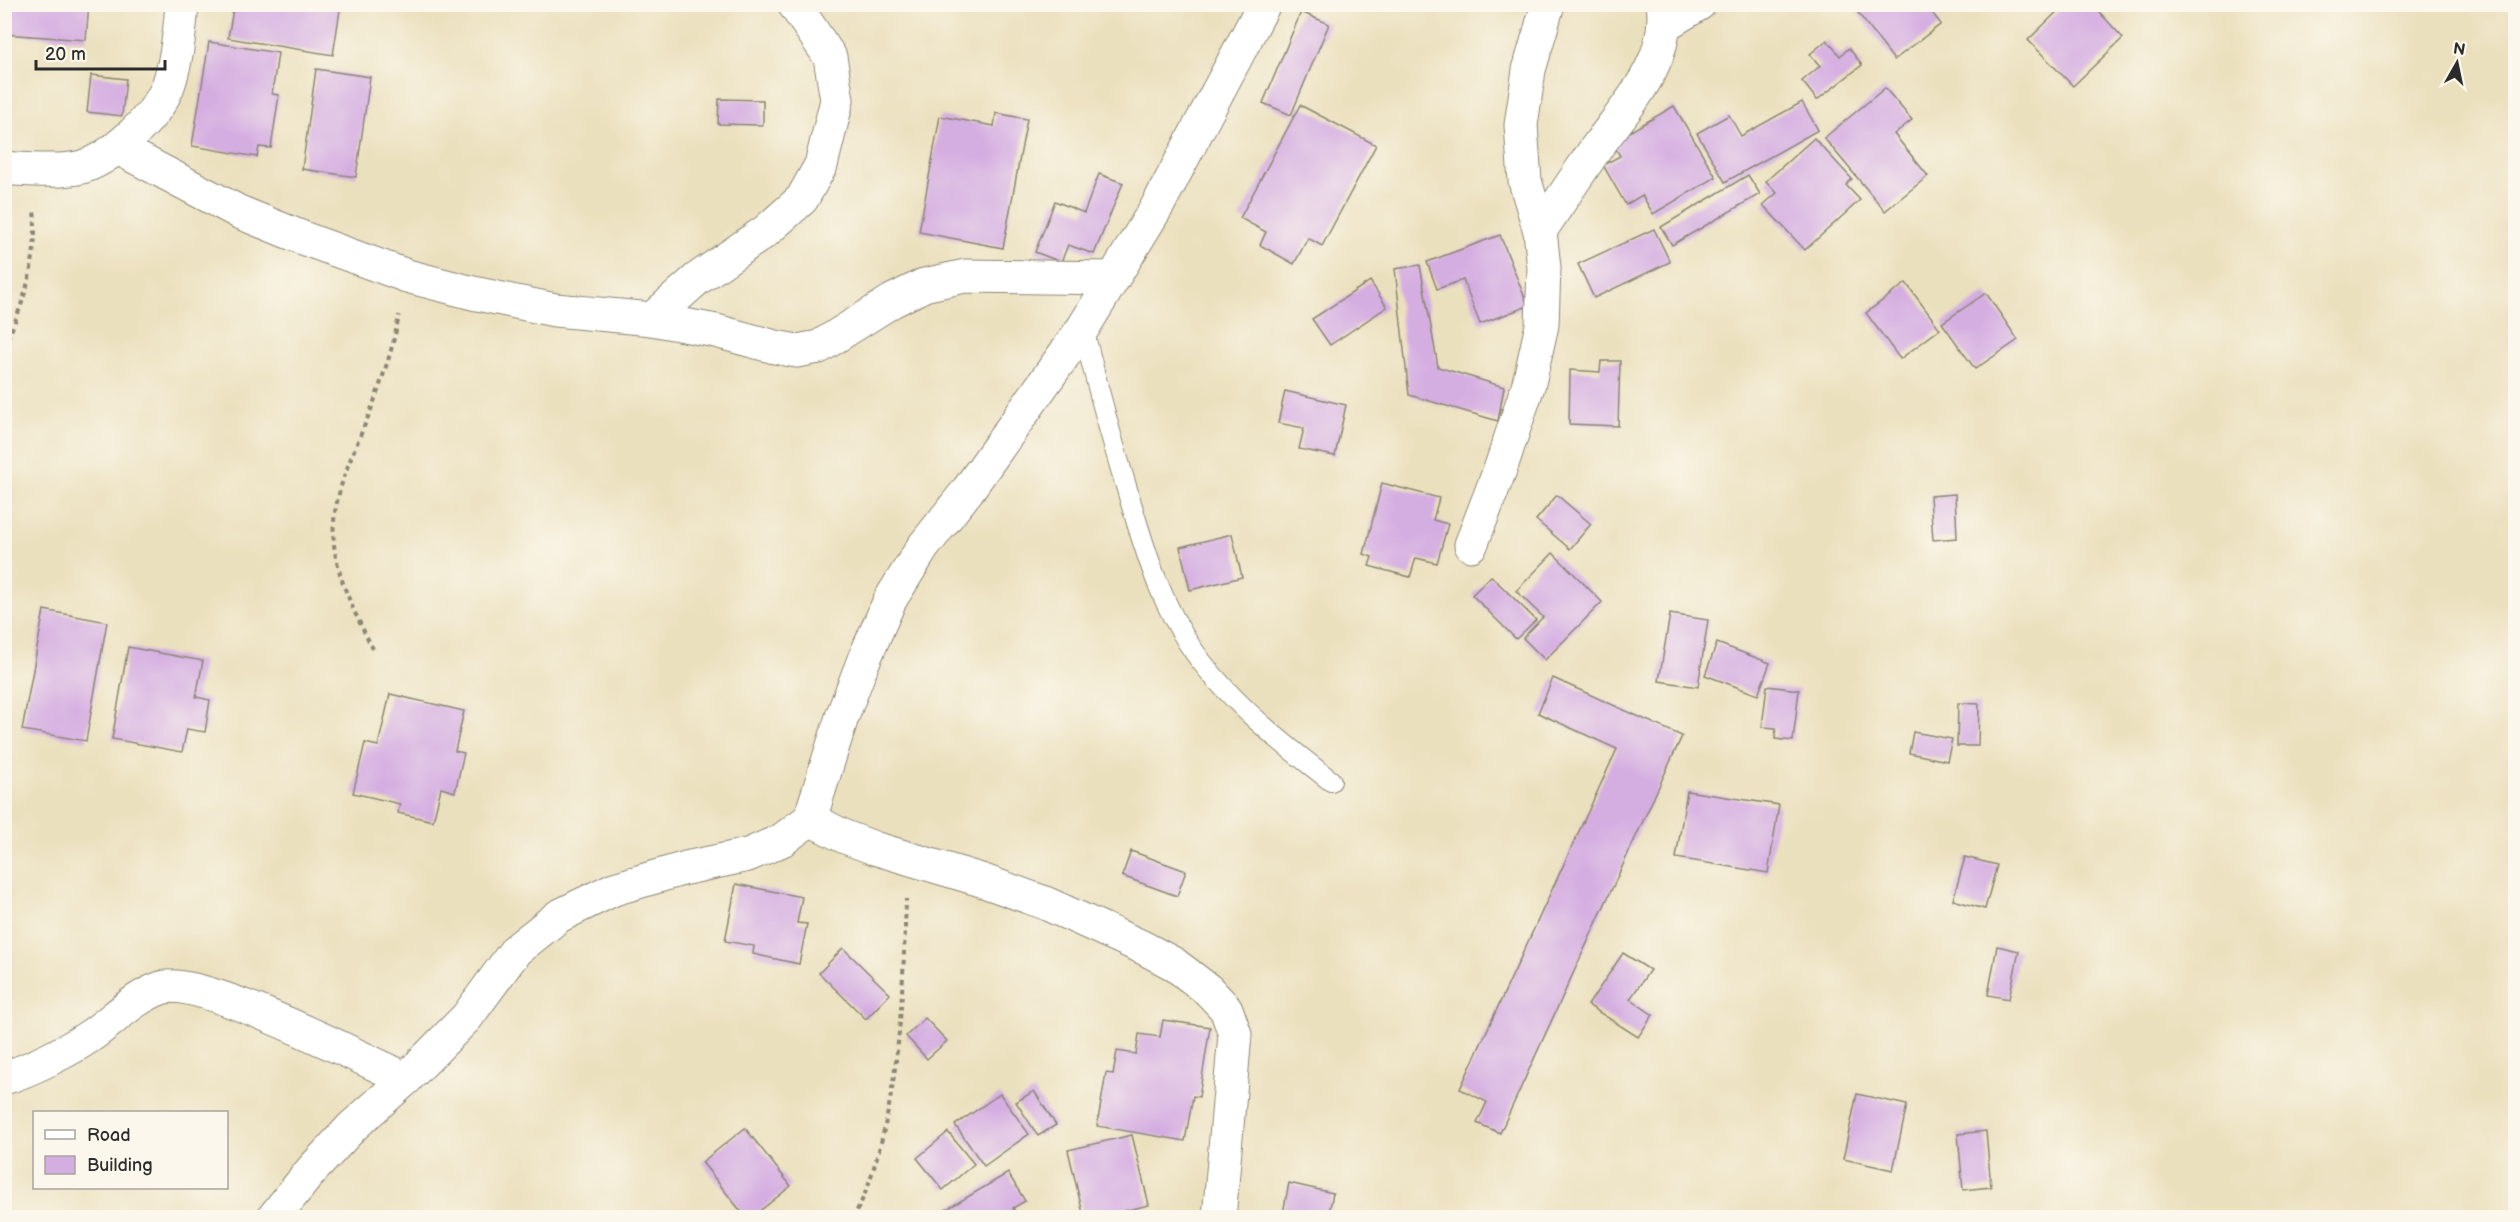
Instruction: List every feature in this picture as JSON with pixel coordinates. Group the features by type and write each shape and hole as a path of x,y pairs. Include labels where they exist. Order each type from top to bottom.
{"street":[{"path":"17,169 79,168 118,148 148,117 167,87 179,35 182,4"},
{"path":"652,319 697,279 766,231 802,199 821,165 837,100 830,57 794,4"},
{"path":"273,1218 311,1171 353,1126 406,1079 466,1017 516,950 559,916 614,889 686,868 748,855 782,840 810,819 842,717 890,600 923,547 968,490 1083,328 1158,205 1264,4"},
{"path":"1471,546 1502,467 1525,394 1542,325 1544,268 1540,231 1525,181 1521,125 1528,70 1548,4"},
{"path":"1540,231 1636,94 1654,63 1664,14 1699,4"},
{"path":"118,148 239,212 407,276 472,293 555,310 652,319 716,331 798,351 819,346 924,285 966,276 1113,278"},
{"path":"810,819 845,837 1013,891 1094,924 1174,964 1208,990 1226,1009 1235,1034 1220,1218"},
{"path":"4,1078 20,1073 90,1036 125,1007 163,987 196,990 231,1000 406,1079"}],"lane":[{"path":"1083,328 1105,419 1149,563 1174,620 1208,670 1256,721 1331,781"}],"path":[{"path":"4,347 29,284 35,219 17,169"},
{"path":"373,650 346,594 334,551 333,522 340,490 394,344 407,276"},
{"path":"4,608 12,613"},
{"path":"852,1218 872,1175 886,1122 895,1065 903,977 907,857"}],"building":[{"path":"4,4 89,4 86,40 4,34"},
{"path":"234,4 341,4 333,55 228,38"},
{"path":"1870,4 1925,4 1941,24 1894,60 1858,13"},
{"path":"2065,4 2092,4 2123,38 2073,86 2028,40"},
{"path":"1301,12 1329,24 1291,115 1263,103"},
{"path":"1827,40 1840,56 1849,48 1862,65 1817,100 1802,81 1820,66 1810,54"},
{"path":"209,42 278,53 272,94 279,95 271,148 259,147 257,157 192,146"},
{"path":"316,69 370,77 356,177 302,169"},
{"path":"91,75 126,79 122,116 87,112"},
{"path":"1885,88 1912,120 1894,134 1928,176 1885,211 1824,138"},
{"path":"719,99 763,100 763,125 718,124"},
{"path":"1802,102 1818,130 1725,182 1697,133 1729,115 1741,136"},
{"path":"1300,105 1376,145 1322,246 1308,238 1294,264 1260,245 1266,232 1240,218"},
{"path":"1674,106 1716,177 1653,214 1642,195 1626,205 1603,165 1620,156 1612,142"},
{"path":"996,113 1027,119 1003,248 919,232 940,116 994,126"},
{"path":"1814,138 1852,179 1846,185 1860,200 1805,250 1763,205 1777,193 1766,181"},
{"path":"1099,174 1123,183 1094,254 1068,245 1061,262 1035,252 1055,201 1084,213"},
{"path":"1748,175 1760,194 1672,245 1661,227"},
{"path":"1654,229 1670,262 1594,298 1578,264"},
{"path":"1500,235 1528,306 1480,324 1463,280 1437,289 1427,262"},
{"path":"1420,265 1438,367 1504,387 1498,421 1409,395 1395,269"},
{"path":"1370,281 1387,307 1330,345 1312,319"},
{"path":"1906,283 1940,329 1900,359 1866,313"},
{"path":"1986,293 2018,340 1975,369 1942,323"},
{"path":"1601,361 1620,361 1618,426 1569,424 1570,370 1600,372"},
{"path":"1285,391 1346,405 1335,456 1299,449 1304,428 1278,423"},
{"path":"1382,483 1439,498 1433,520 1448,524 1437,563 1416,558 1410,577 1369,566 1372,557 1364,554"},
{"path":"1955,494 1957,538 1933,540 1930,496"},
{"path":"1557,495 1591,524 1570,549 1536,520"},
{"path":"1232,534 1242,577 1190,590 1180,547"},
{"path":"1553,553 1602,602 1545,660 1523,638 1543,617 1516,591"},
{"path":"1491,576 1536,620 1516,639 1472,595"},
{"path":"44,610 107,622 86,741 22,730"},
{"path":"1670,614 1708,620 1698,687 1659,681"},
{"path":"1717,643 1770,663 1758,695 1705,675"},
{"path":"128,647 203,661 196,697 210,700 205,732 187,729 182,752 112,739"},
{"path":"1553,678 1682,736 1500,1133 1477,1123 1487,1102 1460,1089 1617,749 1538,713"},
{"path":"1767,686 1799,690 1793,741 1775,739 1776,728 1762,727"},
{"path":"390,694 464,711 455,751 464,753 455,792 441,788 433,821 398,813 400,804 353,793 365,743 378,746"},
{"path":"1958,703 1979,704 1978,746 1957,746"},
{"path":"1913,732 1952,739 1947,761 1909,753"},
{"path":"1687,791 1779,805 1768,873 1676,858"},
{"path":"1131,851 1186,871 1177,896 1122,876"},
{"path":"1965,857 1997,865 1985,909 1953,900"},
{"path":"736,884 802,897 797,923 807,924 799,964 753,954 754,946 725,941"},
{"path":"1997,946 2019,951 2009,999 1988,995"},
{"path":"843,948 890,994 866,1019 819,973"},
{"path":"1623,953 1650,970 1630,999 1653,1015 1638,1037 1588,1005"},
{"path":"925,1018 947,1041 927,1059 906,1036"},
{"path":"1163,1020 1210,1027 1199,1097 1193,1096 1185,1141 1097,1126 1106,1073 1113,1074 1117,1051 1136,1054 1139,1034 1160,1037"},
{"path":"1034,1091 1056,1125 1038,1136 1016,1102"},
{"path":"1000,1094 1029,1134 984,1166 955,1125"},
{"path":"1857,1094 1907,1105 1893,1170 1843,1159"},
{"path":"745,1128 791,1186 751,1218 746,1218 702,1162"},
{"path":"1986,1131 1991,1187 1963,1190 1958,1134"},
{"path":"948,1132 974,1164 943,1190 917,1158"},
{"path":"1132,1135 1149,1205 1095,1218 1084,1218 1068,1150"},
{"path":"1008,1173 1025,1201 1013,1208 1018,1218 945,1218 942,1212"},
{"path":"1289,1183 1333,1193 1328,1218 1282,1218"}]}
